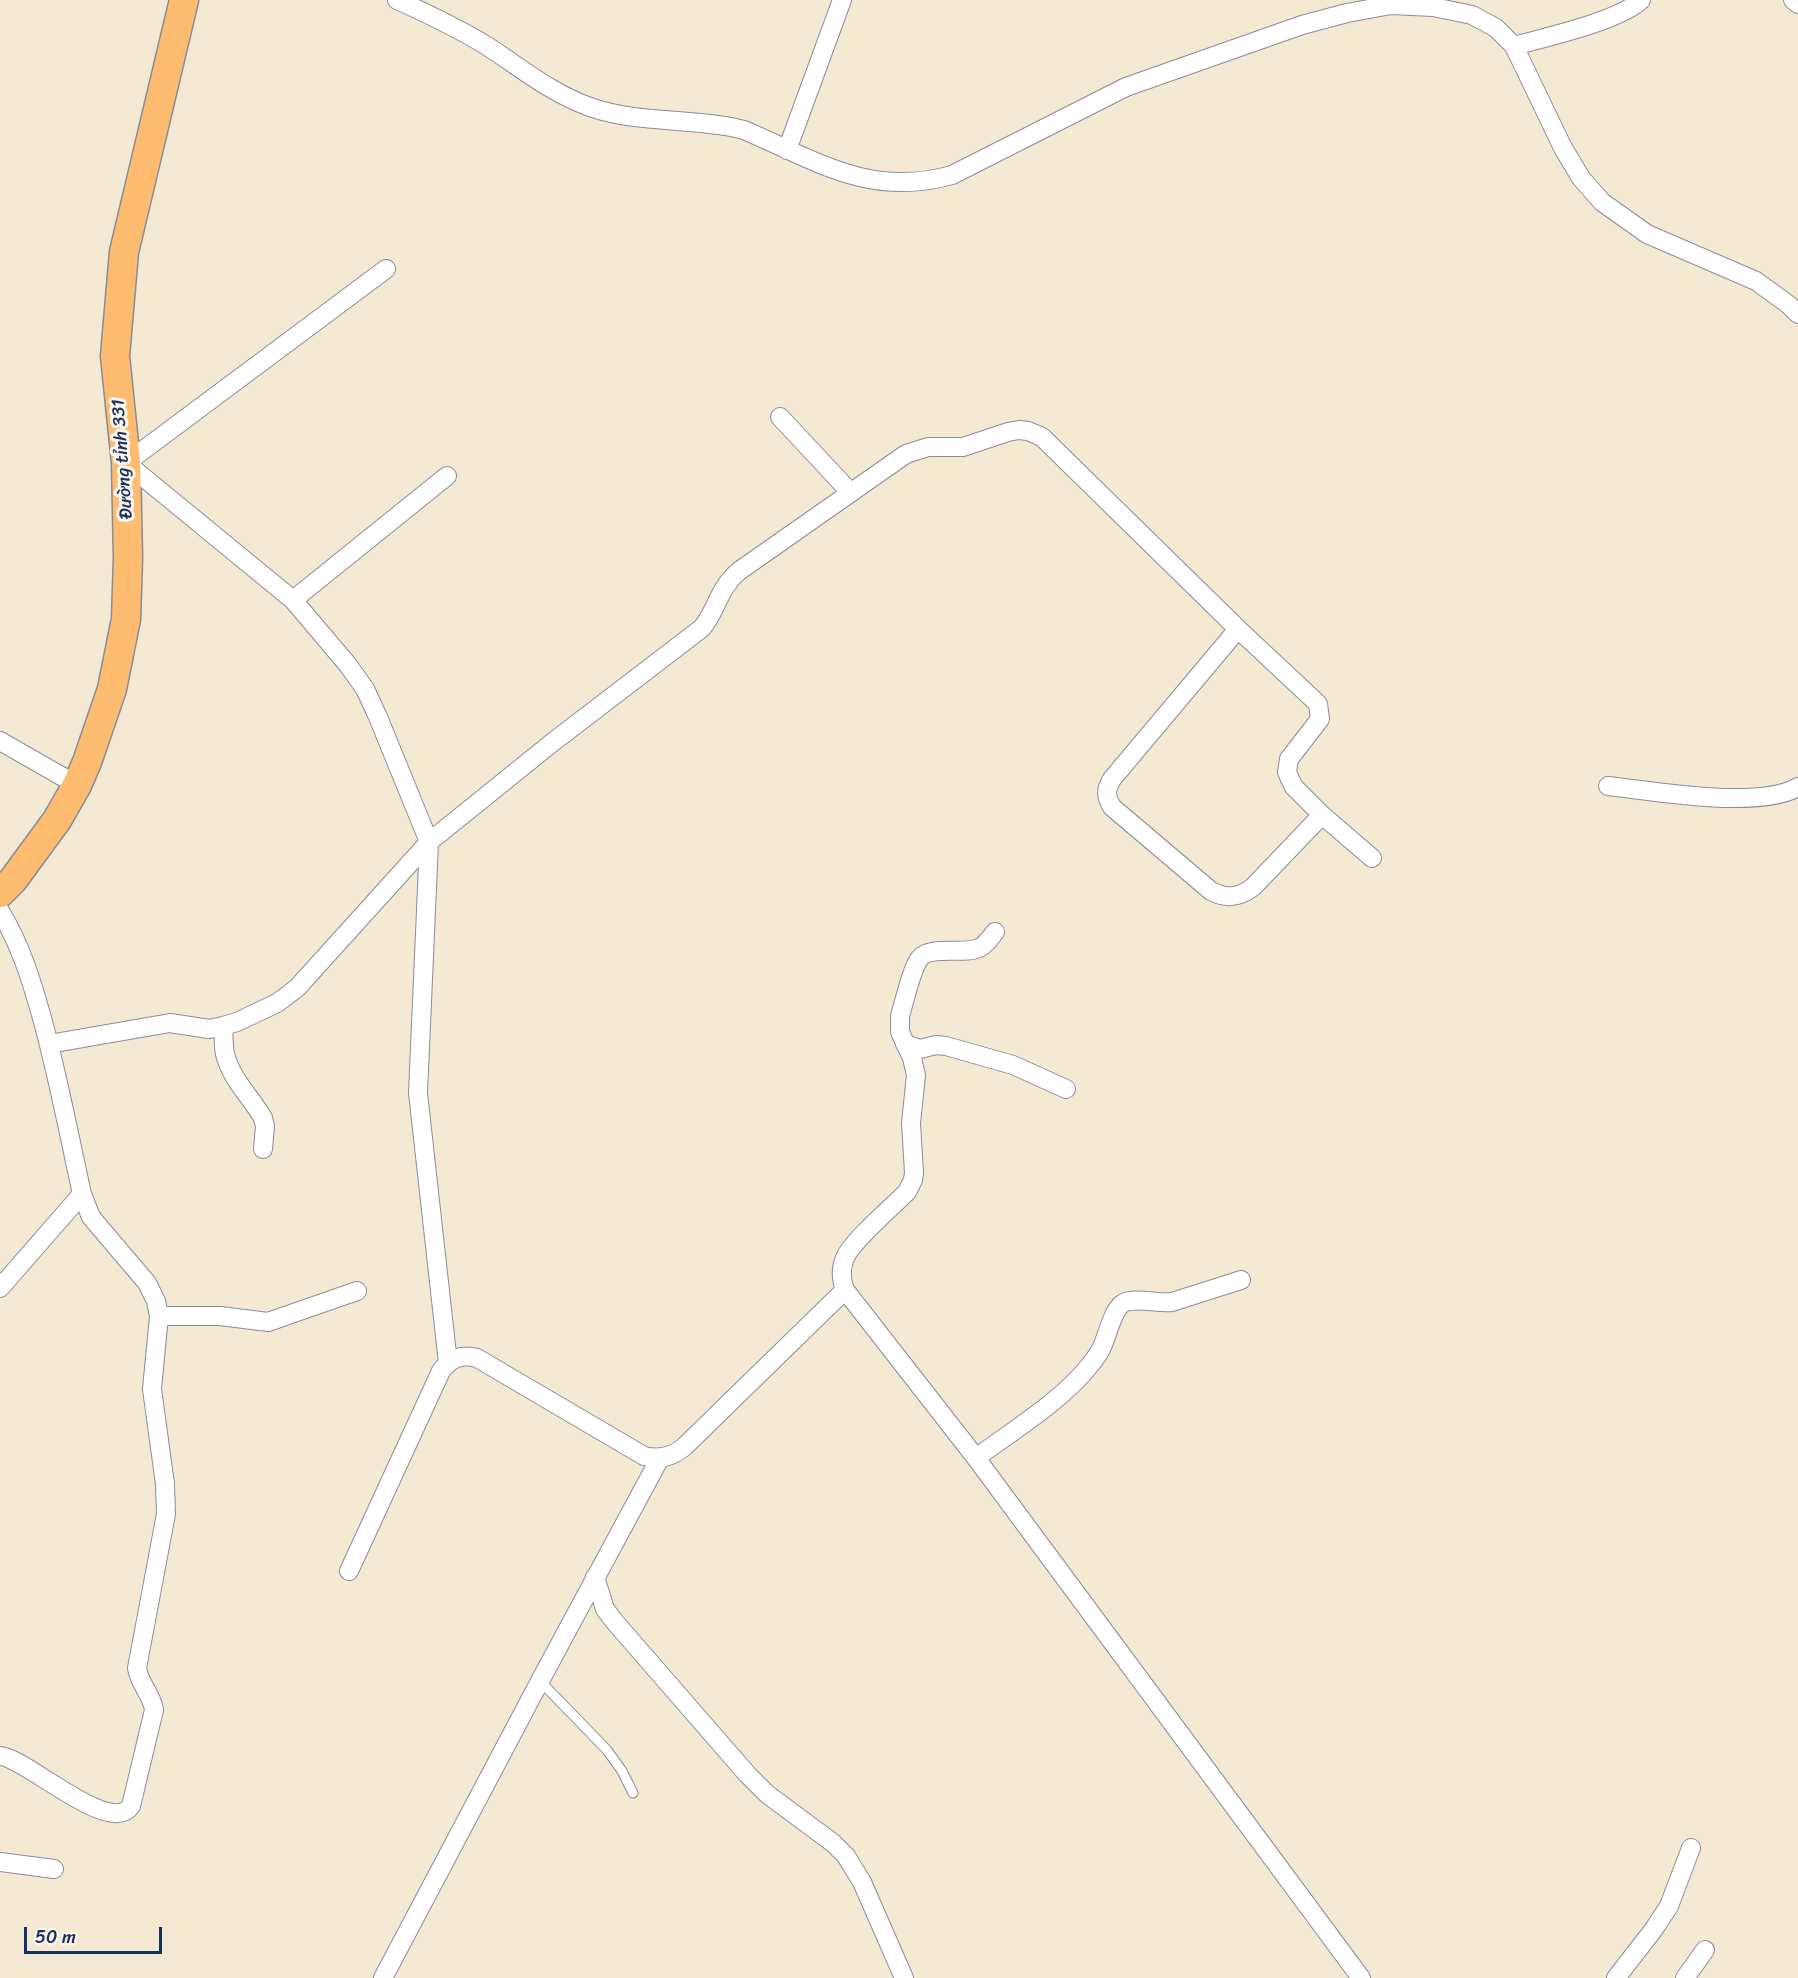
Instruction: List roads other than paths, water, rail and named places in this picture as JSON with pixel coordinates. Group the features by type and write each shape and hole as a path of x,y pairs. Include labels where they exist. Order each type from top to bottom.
{"main road":[{"name":"Đường tỉnh 331","path":"0,893 13,880 51,828 77,785 112,689 126,619 128,558 126,463 115,356 124,252 184,0"}],"street":[{"path":"397,0 455,28 487,46 545,86 591,108 628,117 744,130 850,176 892,183 932,181 952,175 1126,87 1302,25 1390,5 1432,7 1472,15 1496,28 1514,46 1563,148 1581,178 1602,202 1647,234 1756,281 1798,314"},
{"path":"787,150 842,0"},
{"path":"1514,46 1613,17 1633,8 1641,0"},
{"path":"1793,0 1798,4"},
{"path":"386,269 126,463 293,600 348,665 365,689 378,717 429,842 418,1093 448,1363"},
{"path":"780,417 849,492"},
{"path":"49,1044 170,1023 209,1029 237,1022 277,1003 297,988 429,842 553,742 702,628 711,615 724,586 731,578 849,492 906,454 928,447 963,447 1019,430 1042,437 1318,704 1320,719 1293,751 1287,772 1294,787 1322,815 1372,858"},
{"path":"293,600 447,476"},
{"path":"1238,629 1112,779 1106,791 1109,802 1211,891 1227,897 1246,893 1253,887 1322,815"},
{"path":"0,741 77,785"},
{"path":"1608,786 1704,797 1768,797 1798,787"},
{"path":"0,910 26,962 49,1044 82,1194 92,1217 147,1283 156,1301 159,1316 152,1389 165,1484 166,1514 138,1668 141,1682 153,1702 154,1710 131,1806 123,1813 112,1813 76,1799 13,1759 0,1756"},
{"path":"995,932 980,948 928,952 920,957 900,1016 900,1032 912,1058 916,1075 911,1112 913,1180 907,1192 849,1250 842,1268 845,1290 976,1458 1361,1978"},
{"path":"223,1026 228,1064 264,1118 263,1149"},
{"path":"905,1044 920,1049 936,1045 946,1046 1013,1065 1066,1089"},
{"path":"0,1288 82,1194"},
{"path":"976,1458 1065,1391 1080,1377 1101,1350 1118,1308 1123,1302 1131,1300 1172,1302 1241,1280"},
{"path":"349,1571 441,1371 448,1363 461,1356 477,1358 644,1456 660,1458 674,1454 685,1446 845,1290"},
{"path":"159,1316 220,1316 268,1322 357,1291"},
{"path":"383,1978 660,1458"},
{"path":"595,1577 605,1609 614,1621 747,1774 767,1794 833,1843 846,1856 862,1882 904,1978"},
{"path":"1616,1978 1669,1906 1691,1848"},
{"path":"0,1863 54,1869"},
{"path":"1685,1978 1705,1950"}],"lane":[{"path":"540,1681 608,1750 633,1793"}]}
